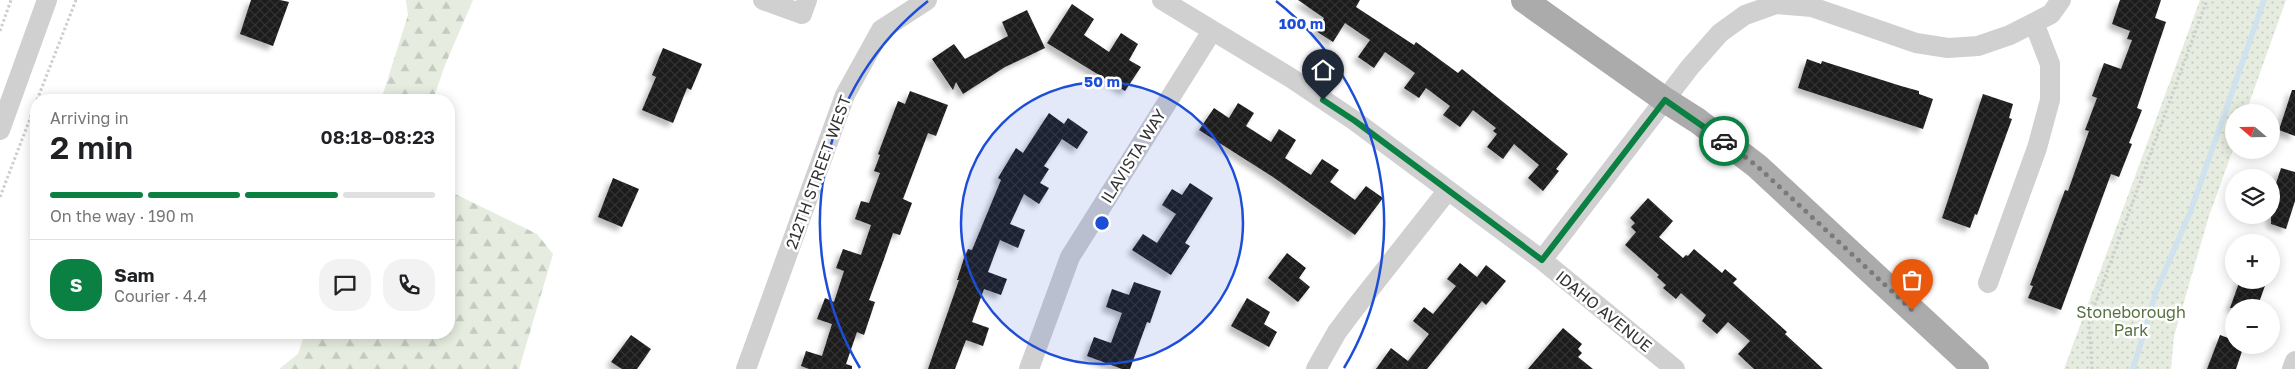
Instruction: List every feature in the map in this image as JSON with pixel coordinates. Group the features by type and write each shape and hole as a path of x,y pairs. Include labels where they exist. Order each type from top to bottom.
{"main road":[{"path":"1524,0 1665,100 1698,121 1757,166 1976,369"}],"street":[{"path":"0,130 48,0"},
{"path":"762,0 802,14 807,0"},
{"name":"212TH STREET WEST","path":"746,369 845,95 881,30 925,0"},
{"name":"IDAHO AVENUE","path":"1162,0 1290,78 1355,121 1542,260 1666,366"},
{"path":"1542,260 1690,67 1720,33 1745,15 1776,4 1791,2 1916,43 1948,48 1978,46 2010,35 2051,14 2061,0"},
{"path":"1988,282 2037,148 2050,100 2050,64 2034,23"},
{"name":"ILAVISTA WAY","path":"1029,369 1070,257 1212,31"},
{"path":"1316,369 1337,332 1448,190"},
{"path":"2292,369 2295,361"}],"path":[{"path":"0,31 11,0"},
{"path":"40,94 76,0"},
{"path":"2092,369 2089,321 2208,0"},
{"path":"0,197 30,119"}],"green space":[{"path":"406,0 473,0 445,65 435,94 383,94 408,15"},
{"name":"Stoneborough Park","path":"2200,0 2286,0 2249,104 2225,104 2225,159 2230,159 2209,216 2174,336 2171,369 2064,369"},
{"path":"455,194 537,234 553,254 519,369 279,369 298,354 303,339 455,339"}],"building":[{"path":"251,0 280,0 289,2 273,46 240,34"},
{"path":"1298,0 1360,0 1356,7 1414,45 1416,42 1458,73 1462,69 1568,154 1556,169 1559,171 1543,191 1528,178 1539,165 1514,144 1503,159 1487,147 1497,134 1493,131 1496,128 1473,110 1460,127 1443,115 1450,106 1426,88 1419,98 1404,88 1415,73 1385,52 1374,68 1358,57 1370,40 1345,23 1333,42 1316,31 1324,18"},
{"path":"2120,0 2161,0 2155,18 2166,22 2137,108 2142,110 2129,143 2132,144 2119,177 2111,174 2061,310 2028,298 2033,286 2030,285 2065,190 2068,191 2089,131 2085,130 2097,98 2092,96 2104,63 2121,69 2132,40 2127,39 2130,31 2112,24"},
{"path":"1072,4 1094,19 1084,35 1109,52 1121,33 1138,44 1129,60 1141,67 1125,91 1047,43"},
{"path":"1027,10 1045,48 1005,67 963,94 956,82 953,90 932,59 954,44 965,59 1008,36 1002,22"},
{"path":"663,48 702,64 691,90 687,88 673,123 642,110 656,77 652,75"},
{"path":"1807,59 1821,64 1822,61 1919,91 1919,94 1933,99 1923,129 1798,88"},
{"path":"2292,90 2295,90 2295,136 2280,130"},
{"path":"910,91 948,105 936,136 928,133 903,199 912,203 900,235 893,233 869,300 875,302 864,335 857,332 846,364 852,366 852,369 809,369 801,366 806,351 822,356 832,324 817,319 825,298 834,302 844,271 836,268 843,249 861,255 871,225 855,219 861,201 869,203 880,173 874,171 880,155 878,154 898,101 905,104"},
{"path":"1983,94 2013,104 2009,118 2012,119 1977,215 1975,214 1970,228 1942,218"},
{"path":"1238,103 1254,113 1246,126 1271,142 1279,129 1296,140 1285,158 1311,175 1322,159 1339,170 1330,182 1355,200 1366,186 1383,198 1355,235 1273,177 1199,130 1214,108 1229,118"},
{"path":"1049,113 1064,124 1068,118 1088,132 1077,149 1062,139 1044,166 1049,169 1040,183 1049,188 1039,204 1024,194 1010,224 1025,230 1018,248 1000,240 988,272 1007,279 1001,295 984,289 972,322 989,328 983,346 966,340 955,369 928,369 959,280 957,280 964,258 968,249 972,250 1001,180 998,178 1016,148 1023,153"},
{"path":"2281,168 2295,172 2295,201 2286,229 2271,224 2280,224"},
{"path":"613,178 639,189 622,227 598,217"},
{"path":"1190,183 1213,198 1185,243 1190,246 1171,275 1132,250 1143,234 1157,243 1176,214 1162,205 1172,189 1182,195"},
{"path":"1648,198 1673,221 1659,237 1683,258 1686,255 1688,256 1694,249 1722,273 1725,269 1737,279 1733,283 1787,332 1785,334 1823,369 1754,369 1738,354 1750,341 1728,322 1717,334 1702,321 1706,315 1681,293 1676,299 1663,288 1666,285 1657,277 1659,275 1625,245 1636,232 1631,227 1635,223 1630,218"},
{"path":"1287,253 1306,268 1299,278 1310,287 1298,302 1268,278"},
{"path":"1460,263 1477,277 1486,265 1506,281 1486,305 1482,301 1427,369 1376,369 1391,348 1408,361 1429,334 1413,321 1424,307 1433,314 1456,286 1447,279"},
{"path":"1134,282 1161,291 1150,323 1147,322 1130,369 1122,369 1087,356 1094,337 1111,343 1122,313 1106,307 1112,289 1129,295"},
{"path":"2237,289 2264,289 2260,299 2233,299"},
{"path":"1247,298 1270,312 1264,324 1277,332 1269,347 1231,326"},
{"path":"1563,328 1582,344 1578,349 1582,353 1578,357 1593,369 1528,369"},
{"path":"631,335 651,349 637,369 622,369 611,362"},
{"path":"2220,335 2225,337 2225,354 2241,354 2236,369 2207,369"}],"waterway":[{"path":"2133,369 2156,292 2191,210 2264,0"}],"way so far":[{"path":"1724,141 1757,166 1912,310"}],"route":[{"path":"1323,100 1355,121 1542,260 1665,100 1698,121 1724,141"}]}
